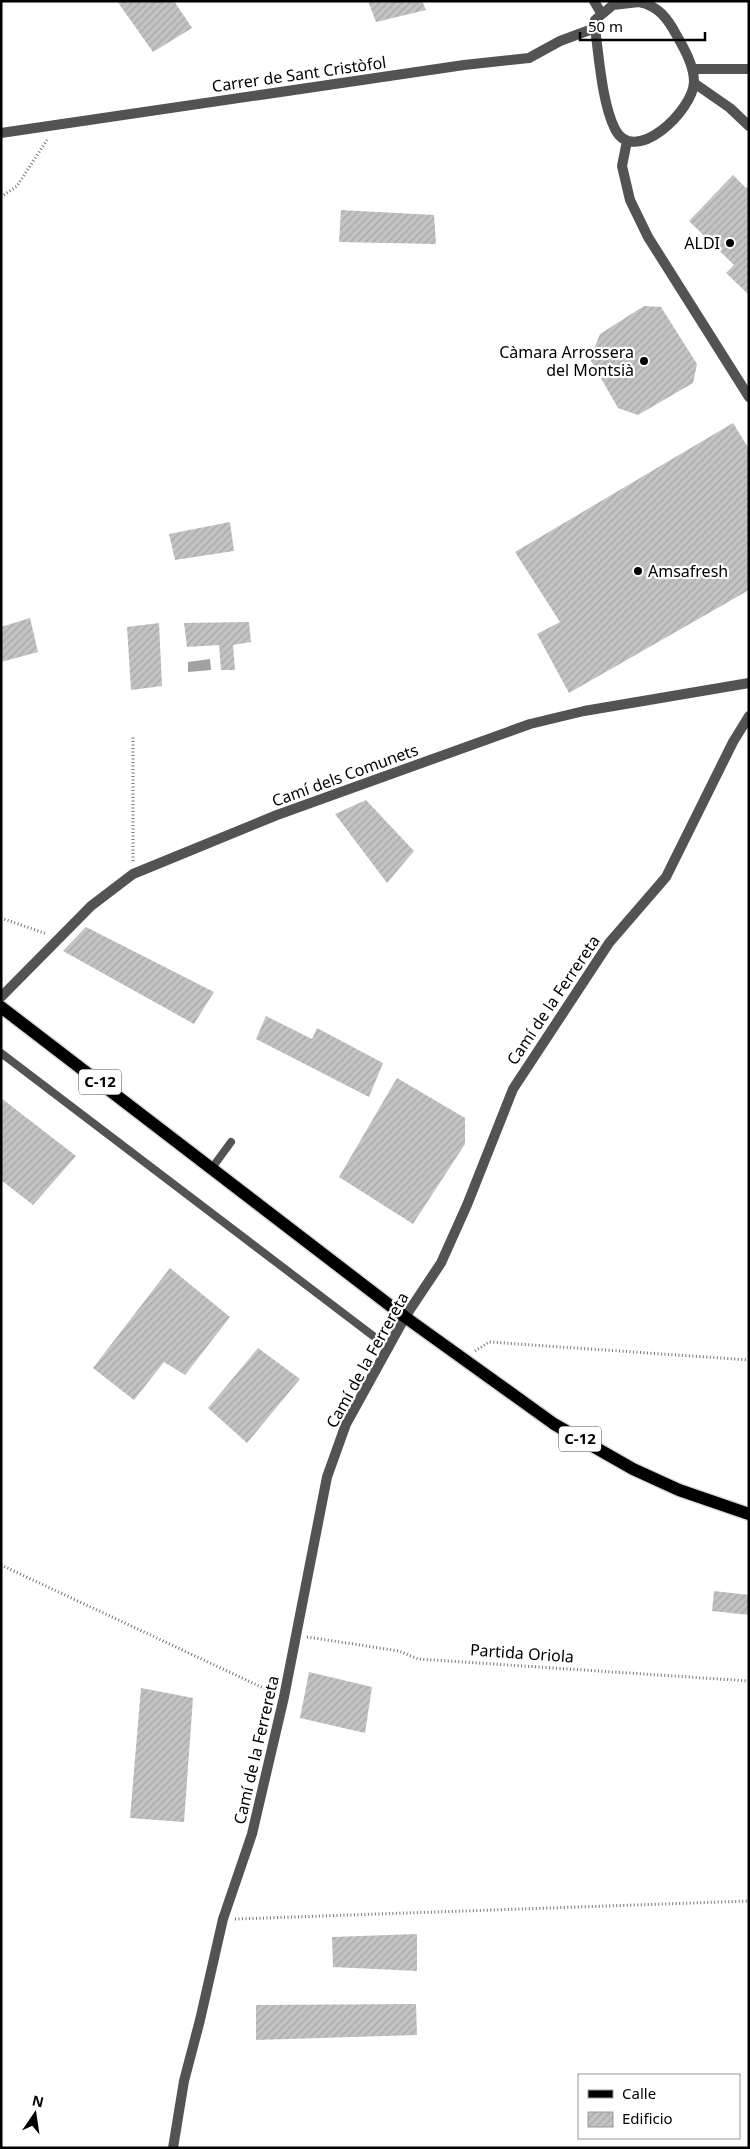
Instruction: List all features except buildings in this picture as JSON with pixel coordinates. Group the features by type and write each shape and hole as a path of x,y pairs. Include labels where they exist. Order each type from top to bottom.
{"main road":[{"name":"C-12","path":"1,1008 406,1317 554,1424 633,1469 679,1490 749,1514"}],"street":[{"path":"594,1 601,14"},
{"path":"639,2 650,3 670,22 692,69 694,83 691,96 678,117 662,130 643,140 627,141 616,131 608,113 595,20 613,5 639,2"},
{"name":"Carrer de Sant Cristòfol","path":"1,132 454,66 529,58 560,41 595,28"},
{"path":"692,69 749,69"},
{"path":"694,83 730,108 749,126"},
{"path":"627,141 622,166 630,200 648,237 749,397"},
{"name":"Camí dels Comunets","path":"1,997 92,906 133,874 277,815 530,724 584,711 749,683"},
{"name":"Camí de la Ferrereta","path":"172,2148 184,2081 223,1919 252,1834 284,1697 327,1477 346,1424 406,1317 441,1263 467,1204 512,1089 609,943 666,878 733,742 749,716"}],"lane":[{"path":"1,1053 389,1348"},
{"path":"212,1168 231,1142"}],"path":[{"path":"1,197 17,186 56,125"},
{"path":"133,735 133,874"},
{"path":"1,918 60,938"},
{"path":"466,1362 474,1351 489,1342 749,1360"},
{"path":"1,1565 284,1697"},
{"name":"Partida Oriola","path":"296,1635 400,1652 418,1659 749,1681"},
{"path":"223,1919 749,1901"}],"shaded area":[{"path":"210,659 211,670 188,672 188,662"}],"place":[{"name":"ALDI","path":"730,243"},
{"name":"Càmara Arrossera del Montsià","path":"644,361"},
{"name":"Amsafresh","path":"638,571"}]}
